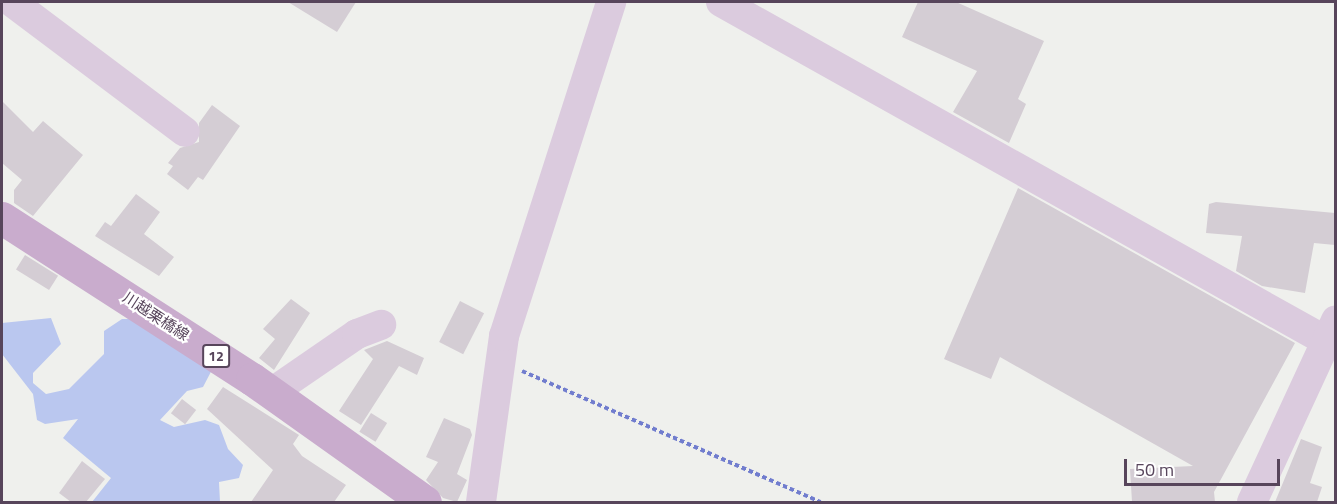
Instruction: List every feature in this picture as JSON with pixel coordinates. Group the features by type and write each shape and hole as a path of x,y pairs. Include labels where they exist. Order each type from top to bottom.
{"main road":[{"name":"川越栗橋線","path":"2,218 271,393 425,502"}],"street":[{"path":"2,12 12,2 185,132"},
{"path":"481,502 501,362 516,294 611,2"},
{"path":"721,2 1328,349 1252,502"},
{"path":"271,393 357,334 381,325"}],"path":[{"path":"501,362 821,502"}],"shaded area":[{"path":"51,318 61,344 33,373 33,383 46,394 69,389 104,354 104,331 122,319 131,319 214,366 203,387 187,391 160,420 174,427 205,420 219,425 228,449 243,465 239,478 219,482 220,502 92,502 111,478 63,438 78,419 45,424 37,420 33,394 2,354 2,323"}],"building":[{"path":"288,2 356,2 337,32"},
{"path":"918,2 956,2 1044,41 1018,99 1026,104 1009,143 953,112 977,71 902,37"},
{"path":"2,101 33,132 43,121 83,155 33,216 14,203 14,190 22,180 2,163"},
{"path":"212,105 240,126 203,180 198,177 188,190 167,174 173,166 168,163 180,148 199,142 199,123"},
{"path":"1018,188 1295,343 1214,492 1215,502 1132,502 1130,469 1193,466 1000,357 991,379 944,359"},
{"path":"136,194 160,212 144,234 174,257 159,276 95,236 105,222 111,226"},
{"path":"1216,202 1335,213 1335,245 1314,243 1305,293 1262,286 1236,271 1242,236 1206,233 1209,204"},
{"path":"25,255 58,276 49,290 16,269"},
{"path":"291,299 310,313 274,370 259,358 275,339 263,329"},
{"path":"460,301 484,313 463,354 439,342"},
{"path":"387,341 424,358 417,375 399,366 361,425 339,411 373,359 364,350"},
{"path":"223,387 299,435 293,444 302,456 346,485 334,502 251,502 273,470 207,409"},
{"path":"182,399 196,410 185,424 171,413"},
{"path":"371,413 387,423 375,442 359,432"},
{"path":"444,418 470,429 472,435 457,474 467,480 457,502 443,498 426,480 438,462 426,457"},
{"path":"1301,439 1322,447 1310,483 1322,487 1317,502 1275,502"},
{"path":"82,461 105,479 86,502 71,502 59,493"}]}
